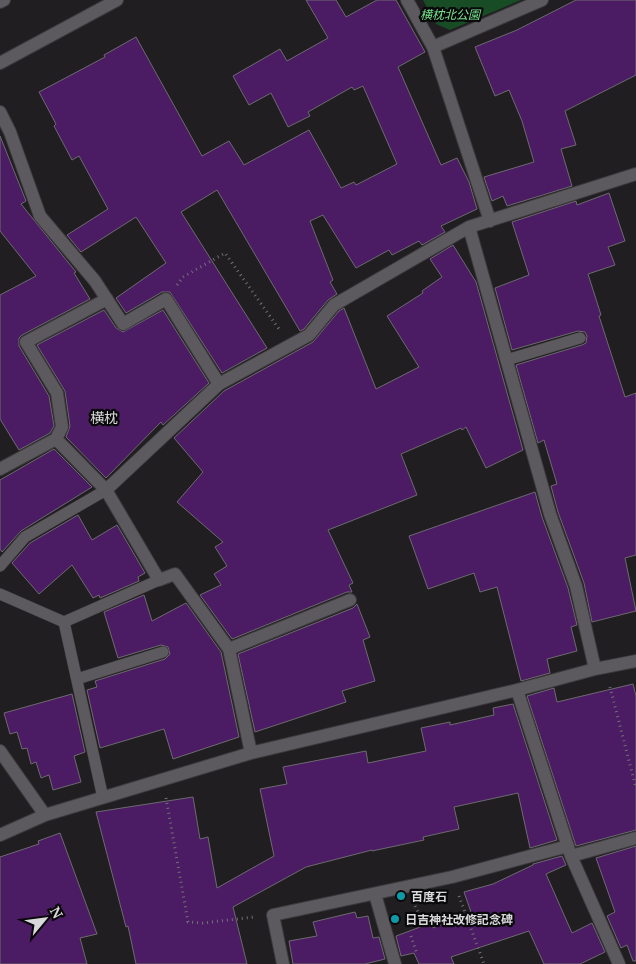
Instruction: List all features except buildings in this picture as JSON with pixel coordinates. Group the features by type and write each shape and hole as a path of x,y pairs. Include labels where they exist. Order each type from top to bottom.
{"street":[{"path":"0,2 4,0"},
{"path":"0,63 117,0"},
{"path":"407,0 433,47 490,221"},
{"path":"433,47 542,0"},
{"path":"0,112 10,132 40,216 95,281 123,324 166,299 219,384"},
{"path":"106,490 219,384 308,334 334,305 469,228 636,174"},
{"path":"469,228 550,514 576,586 600,668"},
{"path":"0,469 56,438 62,427 57,393 26,342 107,299"},
{"path":"56,438 106,490 159,580 175,574 229,648 251,753"},
{"path":"229,648 350,600"},
{"path":"0,835 45,815 251,753 517,690 600,668 636,661"},
{"path":"517,690 570,851 619,964"},
{"path":"0,750 45,815"},
{"path":"283,964 273,915 636,838"},
{"path":"375,894 395,964"}],"lane":[{"path":"506,360 580,338"},
{"path":"0,566 26,537 106,490"},
{"path":"0,594 64,622 159,580"},
{"path":"64,622 103,798"},
{"path":"77,679 163,652"}],"path":[{"path":"166,299 183,277 226,253 290,345"},
{"path":"600,668 636,788"},
{"path":"162,780 188,922 203,923 273,915"},
{"path":"452,877 484,964"},
{"path":"414,905 424,923"},
{"path":"410,936 417,954"}],"green space":[{"name":"横枕北公園","path":"423,0 521,0 450,30 436,24"}],"place":[{"name":"百度石","path":"401,896"},
{"name":"日吉神社改修記念碑","path":"395,919"}],"district":[{"name":"横枕","path":"104,417"}]}
